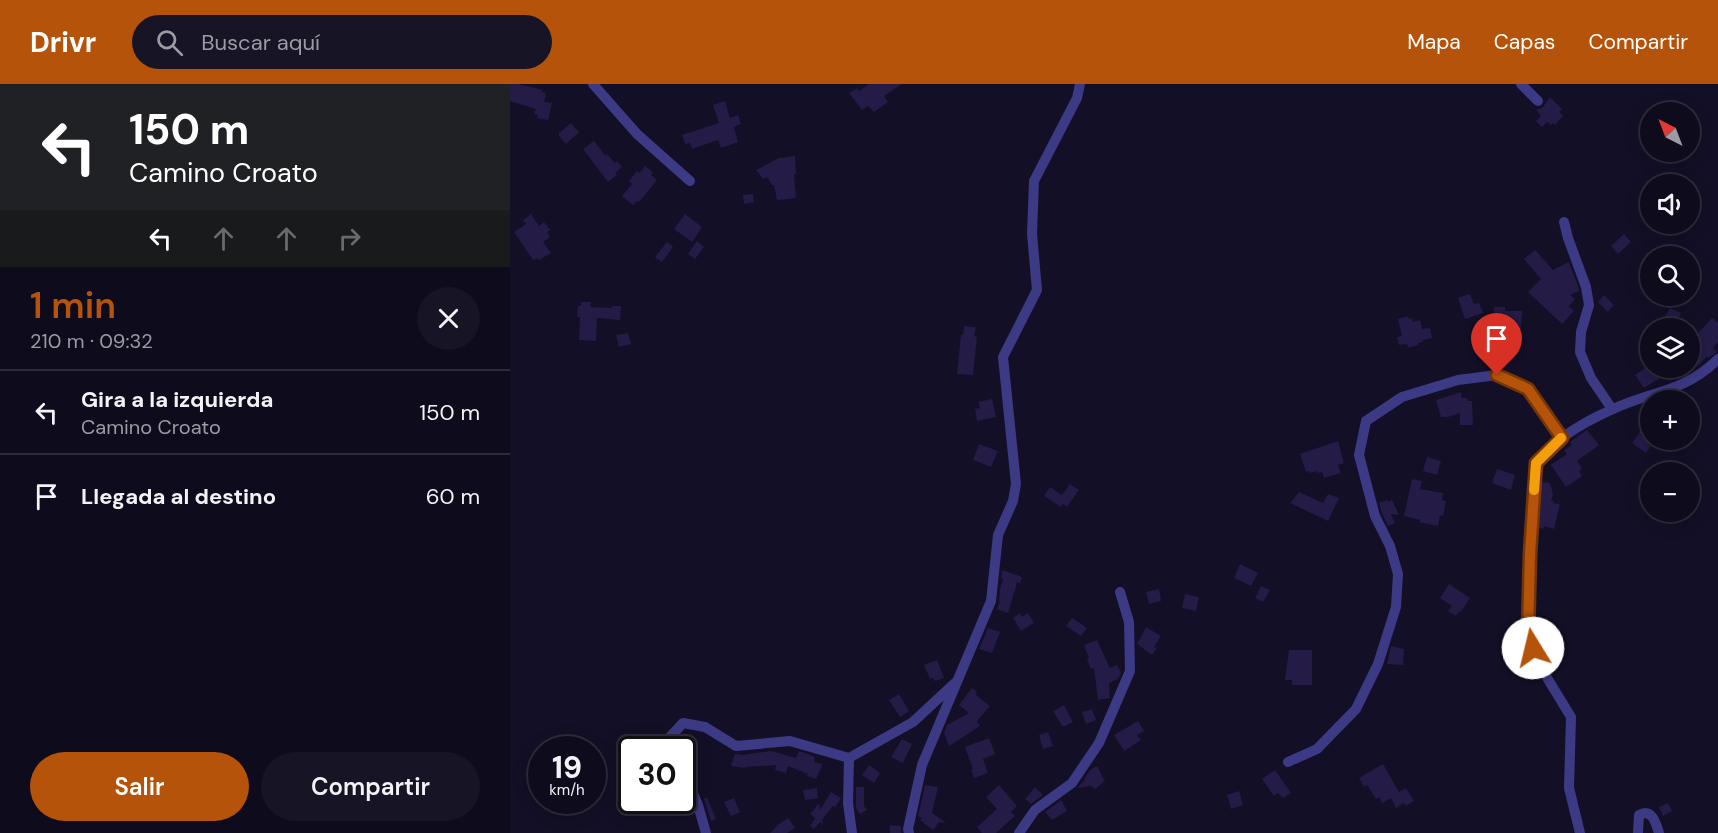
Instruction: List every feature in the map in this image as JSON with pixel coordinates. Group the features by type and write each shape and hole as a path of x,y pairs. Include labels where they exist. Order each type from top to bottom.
{"street":[{"path":"593,84 637,135 690,181"},
{"path":"909,833 922,765 991,601 998,535 1013,501 1016,484 1003,357 1037,290 1032,234 1034,181 1077,98 1080,84"},
{"path":"1521,84 1538,101"},
{"path":"1564,222 1586,287 1588,305 1581,332 1580,352 1591,378 1612,409"},
{"path":"1580,833 1569,788 1571,717 1538,663 1528,634 1536,463 1562,438 1612,409 1680,386 1706,372 1718,359"},
{"path":"1288,762 1317,749 1356,709 1378,664 1396,607 1398,574 1390,546 1375,516 1359,455 1366,421 1402,397 1458,380 1497,375 1528,389 1562,438"},
{"path":"1018,833 1035,810 1072,783 1099,743 1130,671 1128,622 1120,592"},
{"path":"671,736 683,723 705,728 736,746 790,741 849,758 913,722 959,680"},
{"path":"849,758 848,804 852,833"},
{"path":"696,800 706,833"},
{"path":"1638,832 1639,815 1648,813 1654,819 1659,833"}],"building":[{"path":"510,84 543,90 542,92 546,93 544,102 552,103 548,120 537,118 538,115 534,114 536,109 510,101"},
{"path":"869,84 902,84 884,96 888,102 874,112 868,106 862,110 849,93 857,88 859,91"},
{"path":"1550,97 1562,109 1559,112 1563,116 1555,125 1547,122 1542,127 1536,121 1541,116 1536,110 1543,107"},
{"path":"725,101 730,118 738,115 741,124 734,127 738,142 721,148 718,140 692,149 690,143 685,144 682,135 719,123 713,105"},
{"path":"571,123 579,132 566,144 559,133"},
{"path":"594,141 605,155 607,154 615,163 617,161 622,167 615,173 617,175 608,182 583,149"},
{"path":"795,156 796,198 777,200 774,185 767,177 763,179 756,170 779,158"},
{"path":"645,166 653,172 651,175 657,180 639,202 633,205 622,196 632,184 629,181 637,171 639,173"},
{"path":"753,194 754,202 744,204 743,195"},
{"path":"531,214 539,226 544,222 550,230 547,232 550,237 543,242 551,253 539,260 537,258 533,260 514,232 526,224 523,220"},
{"path":"685,214 702,227 692,242 674,229"},
{"path":"1624,234 1631,242 1618,254 1611,246"},
{"path":"697,241 704,247 695,259 688,254"},
{"path":"667,242 673,247 662,262 655,257"},
{"path":"1535,250 1553,270 1569,262 1579,289 1570,295 1575,299 1569,306 1574,311 1562,324 1528,292 1541,279 1524,259"},
{"path":"1470,294 1474,304 1479,303 1483,313 1465,319 1458,298"},
{"path":"1604,295 1614,305 1608,312 1598,302"},
{"path":"581,302 591,302 590,307 621,306 620,320 597,318 596,341 579,340 580,317 577,317 578,306 581,306"},
{"path":"1494,307 1505,307 1505,311 1522,311 1521,329 1493,328"},
{"path":"1670,308 1681,313 1678,318 1665,317"},
{"path":"1408,316 1413,322 1420,320 1422,329 1430,328 1432,338 1408,348 1407,344 1399,345 1397,337 1402,336 1398,319"},
{"path":"1712,318 1718,323 1718,342 1713,348 1717,352 1708,358 1707,356 1700,364 1700,331"},
{"path":"964,326 976,327 973,375 957,374"},
{"path":"628,333 631,344 619,347 616,335"},
{"path":"1640,372 1640,378 1660,378 1644,388 1635,375"},
{"path":"1461,392 1462,398 1472,401 1473,425 1460,425 1460,413 1441,417 1436,400"},
{"path":"992,399 996,417 977,421 975,409 980,408 978,402"},
{"path":"1587,430 1599,445 1577,461 1582,468 1579,471 1582,476 1566,487 1551,465 1567,454 1564,450 1572,445 1570,442"},
{"path":"1640,432 1640,449 1632,443"},
{"path":"1338,441 1344,463 1338,465 1341,473 1324,478 1322,472 1306,472 1300,454"},
{"path":"979,444 998,451 991,467 973,460"},
{"path":"1427,457 1441,461 1437,475 1423,471"},
{"path":"1497,469 1515,475 1511,490 1492,483"},
{"path":"1412,479 1422,481 1420,489 1443,493 1442,500 1446,501 1438,526 1404,516"},
{"path":"1542,482 1550,483 1553,494 1551,500 1554,501 1553,503 1560,504 1554,529 1544,526 1543,529 1539,528"},
{"path":"1070,484 1079,490 1067,507 1063,504 1061,507 1044,496 1050,487 1062,495"},
{"path":"1299,492 1323,503 1328,494 1339,498 1328,521 1290,503"},
{"path":"1387,500 1388,502 1392,500 1399,515 1391,514 1395,523 1388,526 1379,503"},
{"path":"1240,564 1258,573 1251,586 1234,578"},
{"path":"1002,570 1022,577 1020,583 1013,581 1017,583 1008,613 997,609 1003,579 1001,578"},
{"path":"1449,584 1470,598 1456,616 1448,611 1452,606 1440,598"},
{"path":"1261,586 1270,590 1263,602 1255,598"},
{"path":"1159,589 1161,601 1149,604 1146,592"},
{"path":"1185,594 1199,597 1196,611 1182,608"},
{"path":"1020,613 1022,617 1028,613 1034,623 1021,631 1013,618"},
{"path":"1072,618 1087,628 1081,636 1066,626"},
{"path":"1146,627 1161,636 1152,655 1137,644"},
{"path":"988,628 1000,632 992,653 979,649"},
{"path":"1097,640 1110,668 1117,665 1121,673 1118,679 1109,683 1110,698 1098,700 1094,668 1091,669 1084,645"},
{"path":"1391,646 1404,649 1403,665 1387,664"},
{"path":"1289,650 1312,650 1312,685 1292,685 1292,680 1285,680"},
{"path":"937,660 944,678 935,681 933,678 930,679 924,665"},
{"path":"972,688 977,692 976,695 990,706 977,721 980,726 949,746 944,733 947,725 969,713 959,705"},
{"path":"899,694 909,711 900,717 889,700"},
{"path":"1064,705 1073,722 1062,726 1053,711"},
{"path":"1092,709 1096,720 1086,724 1082,712"},
{"path":"1138,721 1144,731 1137,735 1141,740 1124,751 1114,735"},
{"path":"1048,732 1053,746 1043,749 1039,735"},
{"path":"989,738 995,754 983,759 988,773 974,778 965,747"},
{"path":"902,739 912,744 903,763 891,757"},
{"path":"771,751 796,758 799,751 815,757 814,762 823,764 816,779 788,766 786,773 775,770 776,765 745,768 731,766 735,754"},
{"path":"1383,764 1399,792 1406,788 1414,801 1396,808 1391,798 1382,803 1379,797 1376,799 1367,785 1364,787 1359,778"},
{"path":"869,765 880,773 874,783 862,775"},
{"path":"1097,766 1105,781 1095,789 1091,786 1077,788 1085,780 1090,770"},
{"path":"1275,770 1291,793 1283,798 1278,793 1274,796 1262,779"},
{"path":"925,785 938,787 932,813 946,823 939,822 933,830 918,816"},
{"path":"999,785 1017,806 1011,812 1015,816 996,833 982,833 977,827 997,809 986,797"},
{"path":"856,787 864,787 864,806 867,810 860,814 856,808"},
{"path":"1035,787 1043,795 1031,804 1025,799"},
{"path":"817,788 818,798 805,800 803,790"},
{"path":"1239,791 1243,805 1231,809 1227,795"},
{"path":"831,792 841,798 822,820 823,825 820,822 814,829 810,826 815,818 810,814 819,803 820,810"},
{"path":"707,797 716,819 711,821 704,799"},
{"path":"734,798 740,812 731,816 724,802"},
{"path":"1061,800 1067,811 1052,820 1045,812"},
{"path":"1668,803 1672,811 1663,816 1659,807"},
{"path":"788,818 795,828 787,833 770,833 779,824"},
{"path":"890,825 901,826 901,833 890,833"}],"slow traffic":[{"path":"1534,490 1536,463 1561,438"}],"route":[{"path":"1497,375 1528,389 1562,438 1536,463 1528,634 1533,648"}]}
